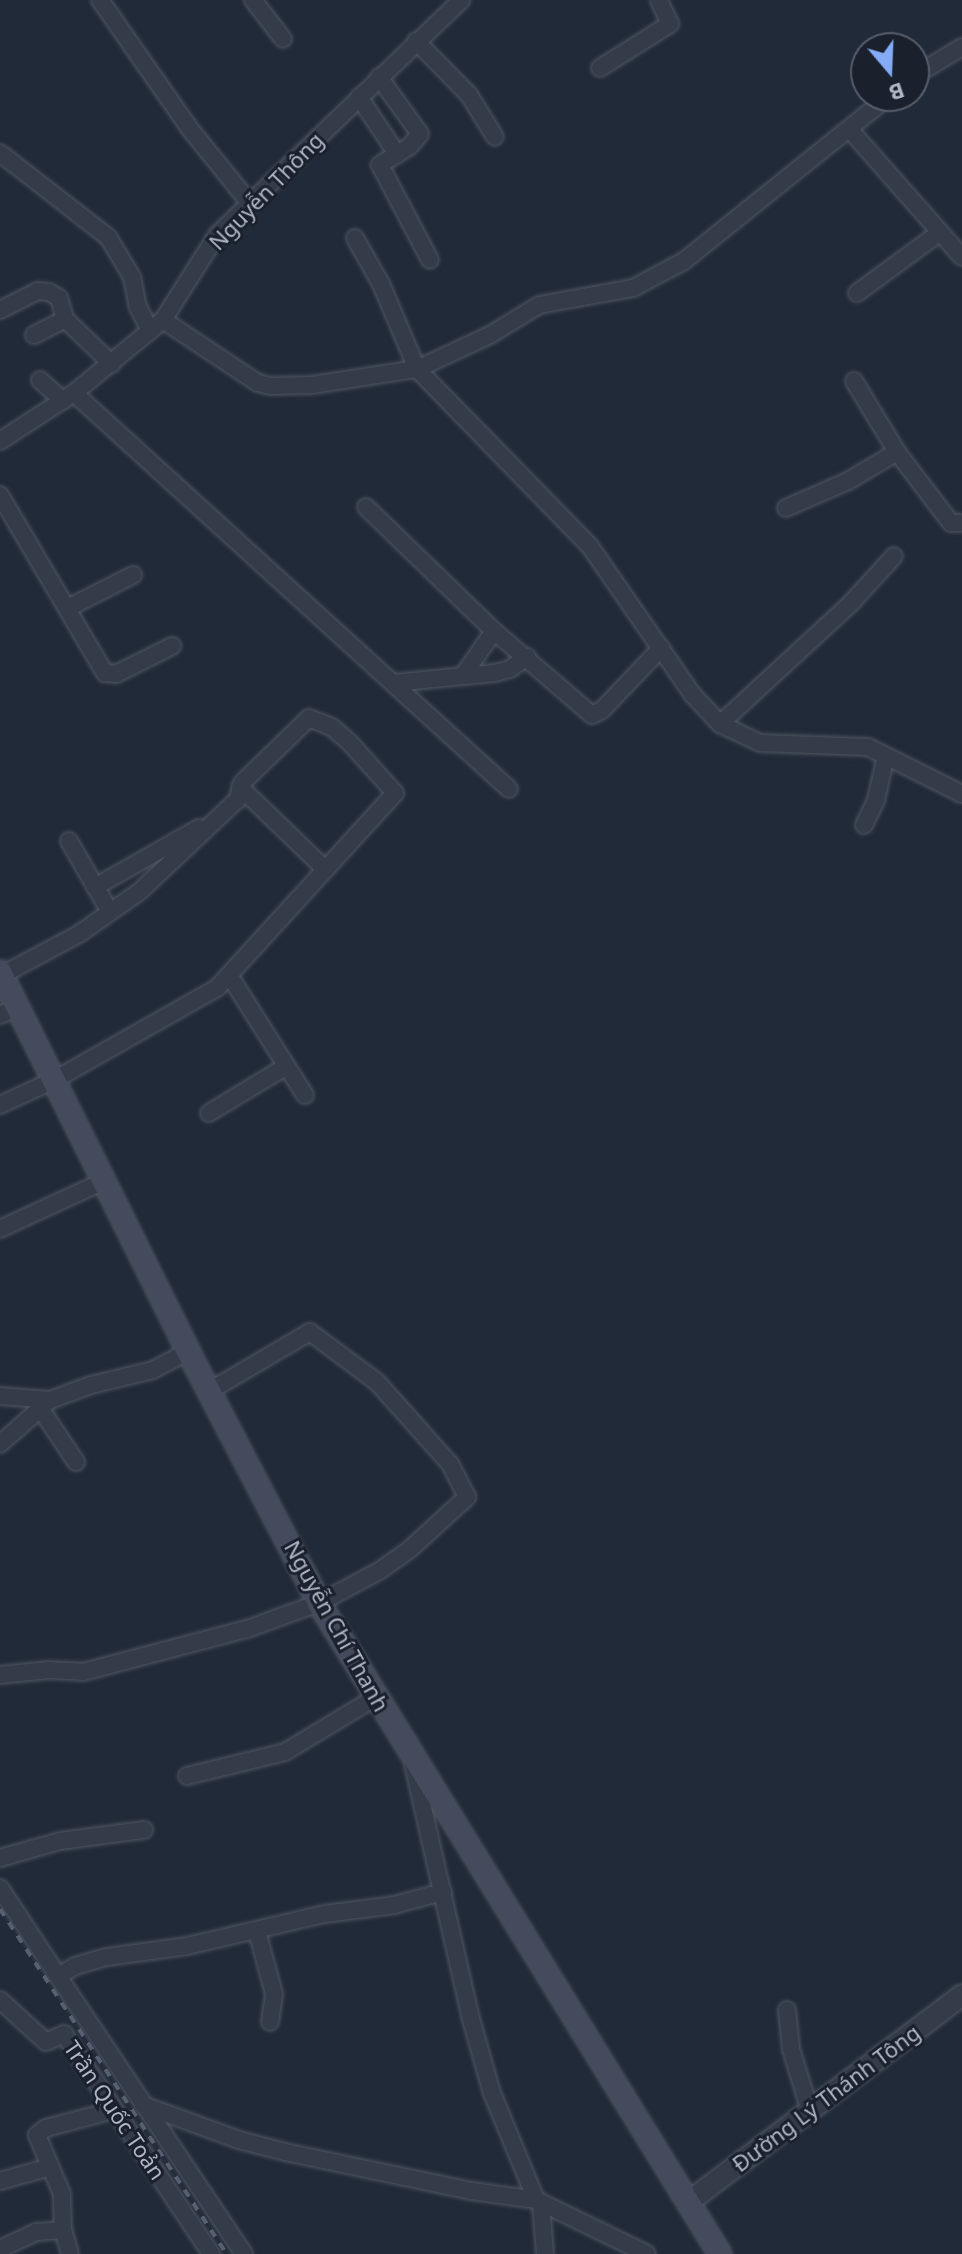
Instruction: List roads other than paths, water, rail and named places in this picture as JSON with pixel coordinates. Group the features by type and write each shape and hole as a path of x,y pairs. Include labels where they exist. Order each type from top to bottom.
{"main road":[{"name":"Nguyễn Chí Thanh","path":"1,973 9,1011 56,1079 188,1351 211,1390 319,1603 720,2254"}],"street":[{"path":"100,0 190,129 249,202"},
{"path":"253,0 283,39"},
{"name":"Nguyễn Thông","path":"0,441 69,397 163,320 217,235 461,0"},
{"path":"600,68 670,24 659,0"},
{"path":"416,41 469,95 495,137"},
{"path":"930,66 962,47"},
{"path":"379,77 420,134 380,165 430,260"},
{"path":"359,97 397,154"},
{"path":"163,320 258,383 271,386 312,385 417,369 490,335 539,305 633,288 684,261 871,112"},
{"path":"850,130 962,257"},
{"path":"0,153 108,237 132,277 138,307 150,331"},
{"path":"857,293 939,233"},
{"path":"355,238 381,284 417,369 589,545 693,695 720,724 760,743 868,747 962,794"},
{"path":"0,310 38,291 49,292 59,298 65,319 112,364"},
{"path":"34,335 65,319"},
{"path":"40,380 69,397 509,789"},
{"path":"854,381 897,452 951,523 962,523"},
{"path":"786,508 848,481 897,452"},
{"path":"0,495 108,674 116,674 172,646"},
{"path":"366,507 494,631 592,715 602,710 661,648"},
{"path":"720,724 852,602 894,556"},
{"path":"68,608 133,575"},
{"path":"464,674 494,631"},
{"path":"393,683 510,669 527,657"},
{"path":"0,1105 56,1079 217,988 395,793 332,727 309,718 240,787 237,800 139,892 79,934 1,973"},
{"path":"864,825 876,800 886,756"},
{"path":"240,787 325,869"},
{"path":"95,887 221,815"},
{"path":"69,841 110,912"},
{"path":"229,975 305,1095"},
{"path":"209,1113 285,1067"},
{"path":"0,1229 104,1181"},
{"path":"0,1675 98,1668 247,1629 319,1603 379,1571 409,1550 467,1497 427,1435 377,1382 310,1332 211,1390"},
{"path":"0,1444 45,1404 91,1385 153,1370 188,1351"},
{"path":"0,1396 45,1404"},
{"path":"45,1404 76,1462"},
{"path":"187,1776 285,1752 376,1697"},
{"path":"411,1755 471,2019 492,2093 539,2201 545,2254"},
{"path":"0,1858 60,1841 144,1830"},
{"path":"0,1888 244,2254"},
{"path":"58,1976 75,1966 107,1957 257,1931 325,1914 394,1905 443,1892"},
{"path":"257,1931 274,1994 270,2022"},
{"name":"Đường Lý Thánh Tông","path":"690,2201 962,1995"},
{"name":"Trần Quốc Toản","path":"0,2000 46,2042 64,2034 211,2254"},
{"path":"787,2010 791,2049 810,2111"},
{"path":"143,2105 262,2146 472,2191 539,2201 647,2254"},
{"path":"70,2254 63,2230 62,2194 39,2141 41,2130 114,2110"},
{"path":"0,2181 50,2167"},
{"path":"0,2249 36,2232 63,2230"}],"railway":[{"path":"0,1909 227,2254"}]}
